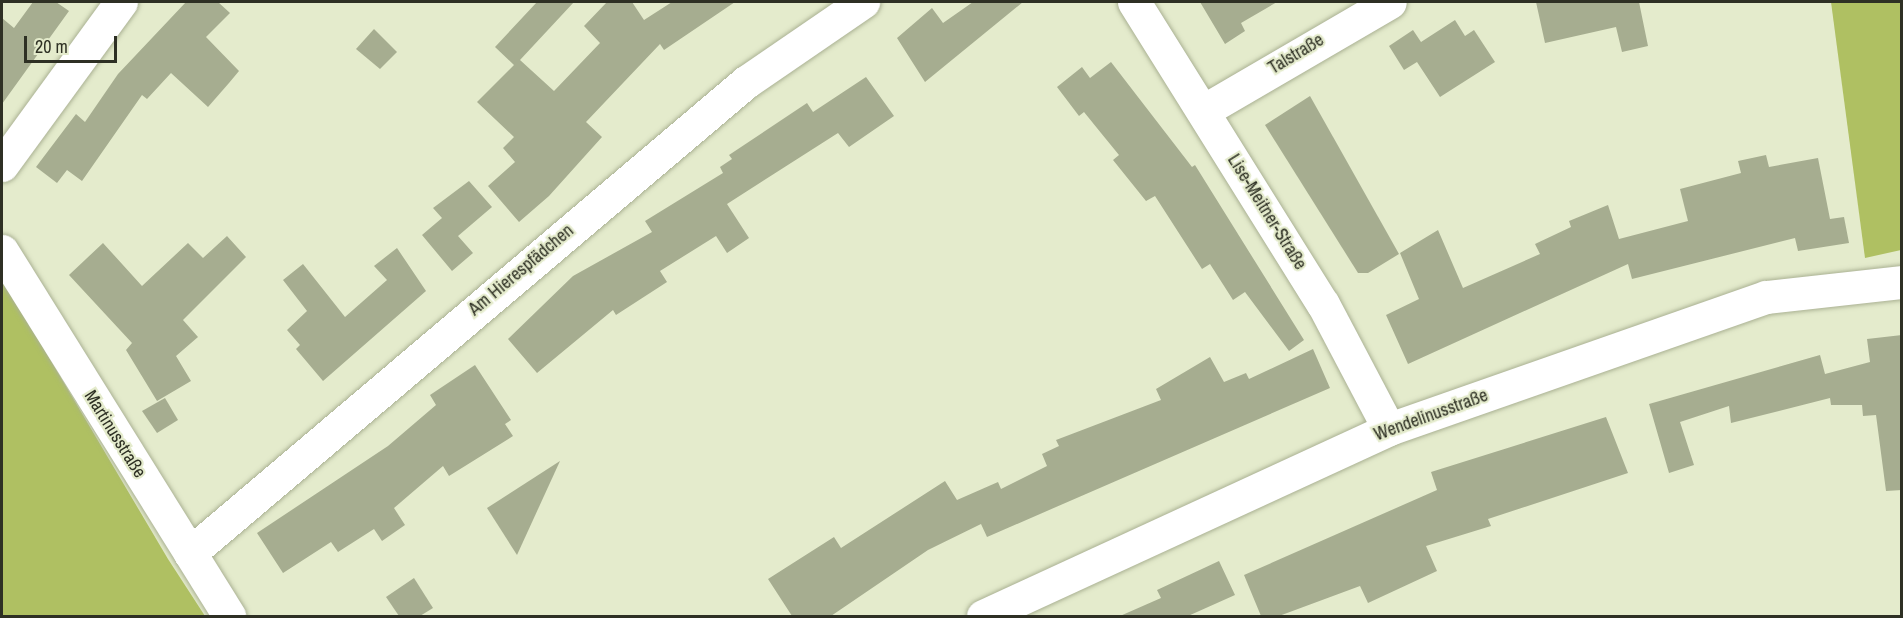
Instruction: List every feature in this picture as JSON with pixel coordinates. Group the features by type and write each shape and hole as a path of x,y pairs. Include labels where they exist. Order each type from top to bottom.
{"street":[{"path":"2,165 121,2"},
{"name":"Am Hierespfädchen","path":"190,553 746,82 863,2"},
{"name":"Lise-Meitner-Straße","path":"1134,2 1323,304 1389,429"},
{"name":"Talstraße","path":"1203,111 1390,2"},
{"name":"Martinusstraße","path":"2,251 229,616"},
{"name":"Wendelinusstraße","path":"983,616 1389,429 1766,297 1902,282"}],"green space":[{"path":"1831,2 1901,2 1901,250 1865,258"},
{"path":"2,278 168,559 205,616 2,616"}],"building":[{"path":"33,2 56,2 69,11 2,104 2,18 14,28"},
{"path":"186,2 218,2 230,13 206,37 239,71 208,107 171,73 147,99 142,95 82,181 67,170 57,183 36,167 76,114 85,122 118,74"},
{"path":"537,2 574,2 520,60 554,91 600,43 584,26 607,2 632,2 644,20 672,2 735,2 664,50 660,44 586,122 602,137 549,196 519,222 488,186 515,162 503,148 514,137 477,102 514,65 495,47"},
{"path":"973,2 1023,2 925,82 897,38 932,8 943,23"},
{"path":"1200,2 1277,2 1241,23 1245,31 1225,44"},
{"path":"1536,2 1639,2 1648,46 1622,52 1616,27 1545,43"},
{"path":"1455,20 1465,36 1474,30 1495,62 1440,97 1417,62 1404,70 1389,46 1413,30 1421,42"},
{"path":"374,29 397,52 380,69 356,49"},
{"path":"1111,62 1192,167 1195,165 1304,340 1289,351 1245,292 1233,300 1210,264 1202,269 1155,196 1146,201 1113,160 1119,155 1084,112 1079,116 1057,87 1082,67 1090,78"},
{"path":"866,77 894,116 849,147 838,133 727,204 749,238 727,253 716,236 660,271 667,282 616,315 613,310 537,373 508,339 573,276 652,232 645,221 723,173 720,167 732,159 729,155 807,103 813,112"},
{"path":"1310,96 1399,254 1368,273 1358,273 1265,125"},
{"path":"1766,155 1769,167 1818,158 1830,219 1844,217 1849,243 1798,251 1795,238 1632,279 1628,264 1408,364 1386,315 1419,299 1400,253 1438,230 1463,288 1540,254 1535,244 1571,227 1569,221 1608,205 1619,239 1688,221 1680,189 1741,173 1738,161"},
{"path":"469,181 492,207 458,236 473,253 452,271 422,235 442,218 433,208"},
{"path":"227,236 246,257 183,320 198,337 176,356 191,381 157,401 126,350 132,343 69,275 103,243 142,286 188,243 203,258"},
{"path":"397,248 426,291 323,381 296,349 300,345 287,330 307,311 283,280 303,264 345,317 387,280 374,266"},
{"path":"1902,335 1902,490 1886,491 1876,415 1863,416 1862,405 1831,405 1830,398 1731,423 1729,406 1680,422 1694,465 1669,473 1649,404 1820,355 1825,374 1870,362 1867,339"},
{"path":"1313,349 1330,388 987,537 981,524 928,550 831,616 792,616 768,579 834,537 841,548 945,481 957,500 998,482 1001,489 1047,466 1042,454 1059,446 1056,440 1161,400 1156,389 1210,357 1224,382 1246,373 1249,379"},
{"path":"475,365 511,420 505,424 513,436 449,476 443,466 394,508 405,525 382,541 374,529 338,552 331,542 283,573 257,533 388,446 436,405 430,395"},
{"path":"165,398 178,420 157,433 142,411"},
{"path":"1606,417 1628,473 1488,519 1491,526 1426,546 1437,571 1368,603 1360,586 1279,616 1261,616 1244,575 1437,490 1431,472"},
{"path":"560,461 517,555 487,508"},
{"path":"1219,561 1235,595 1188,616 1120,616 1161,598 1157,590"},
{"path":"414,578 433,608 420,616 399,616 386,597"}]}
